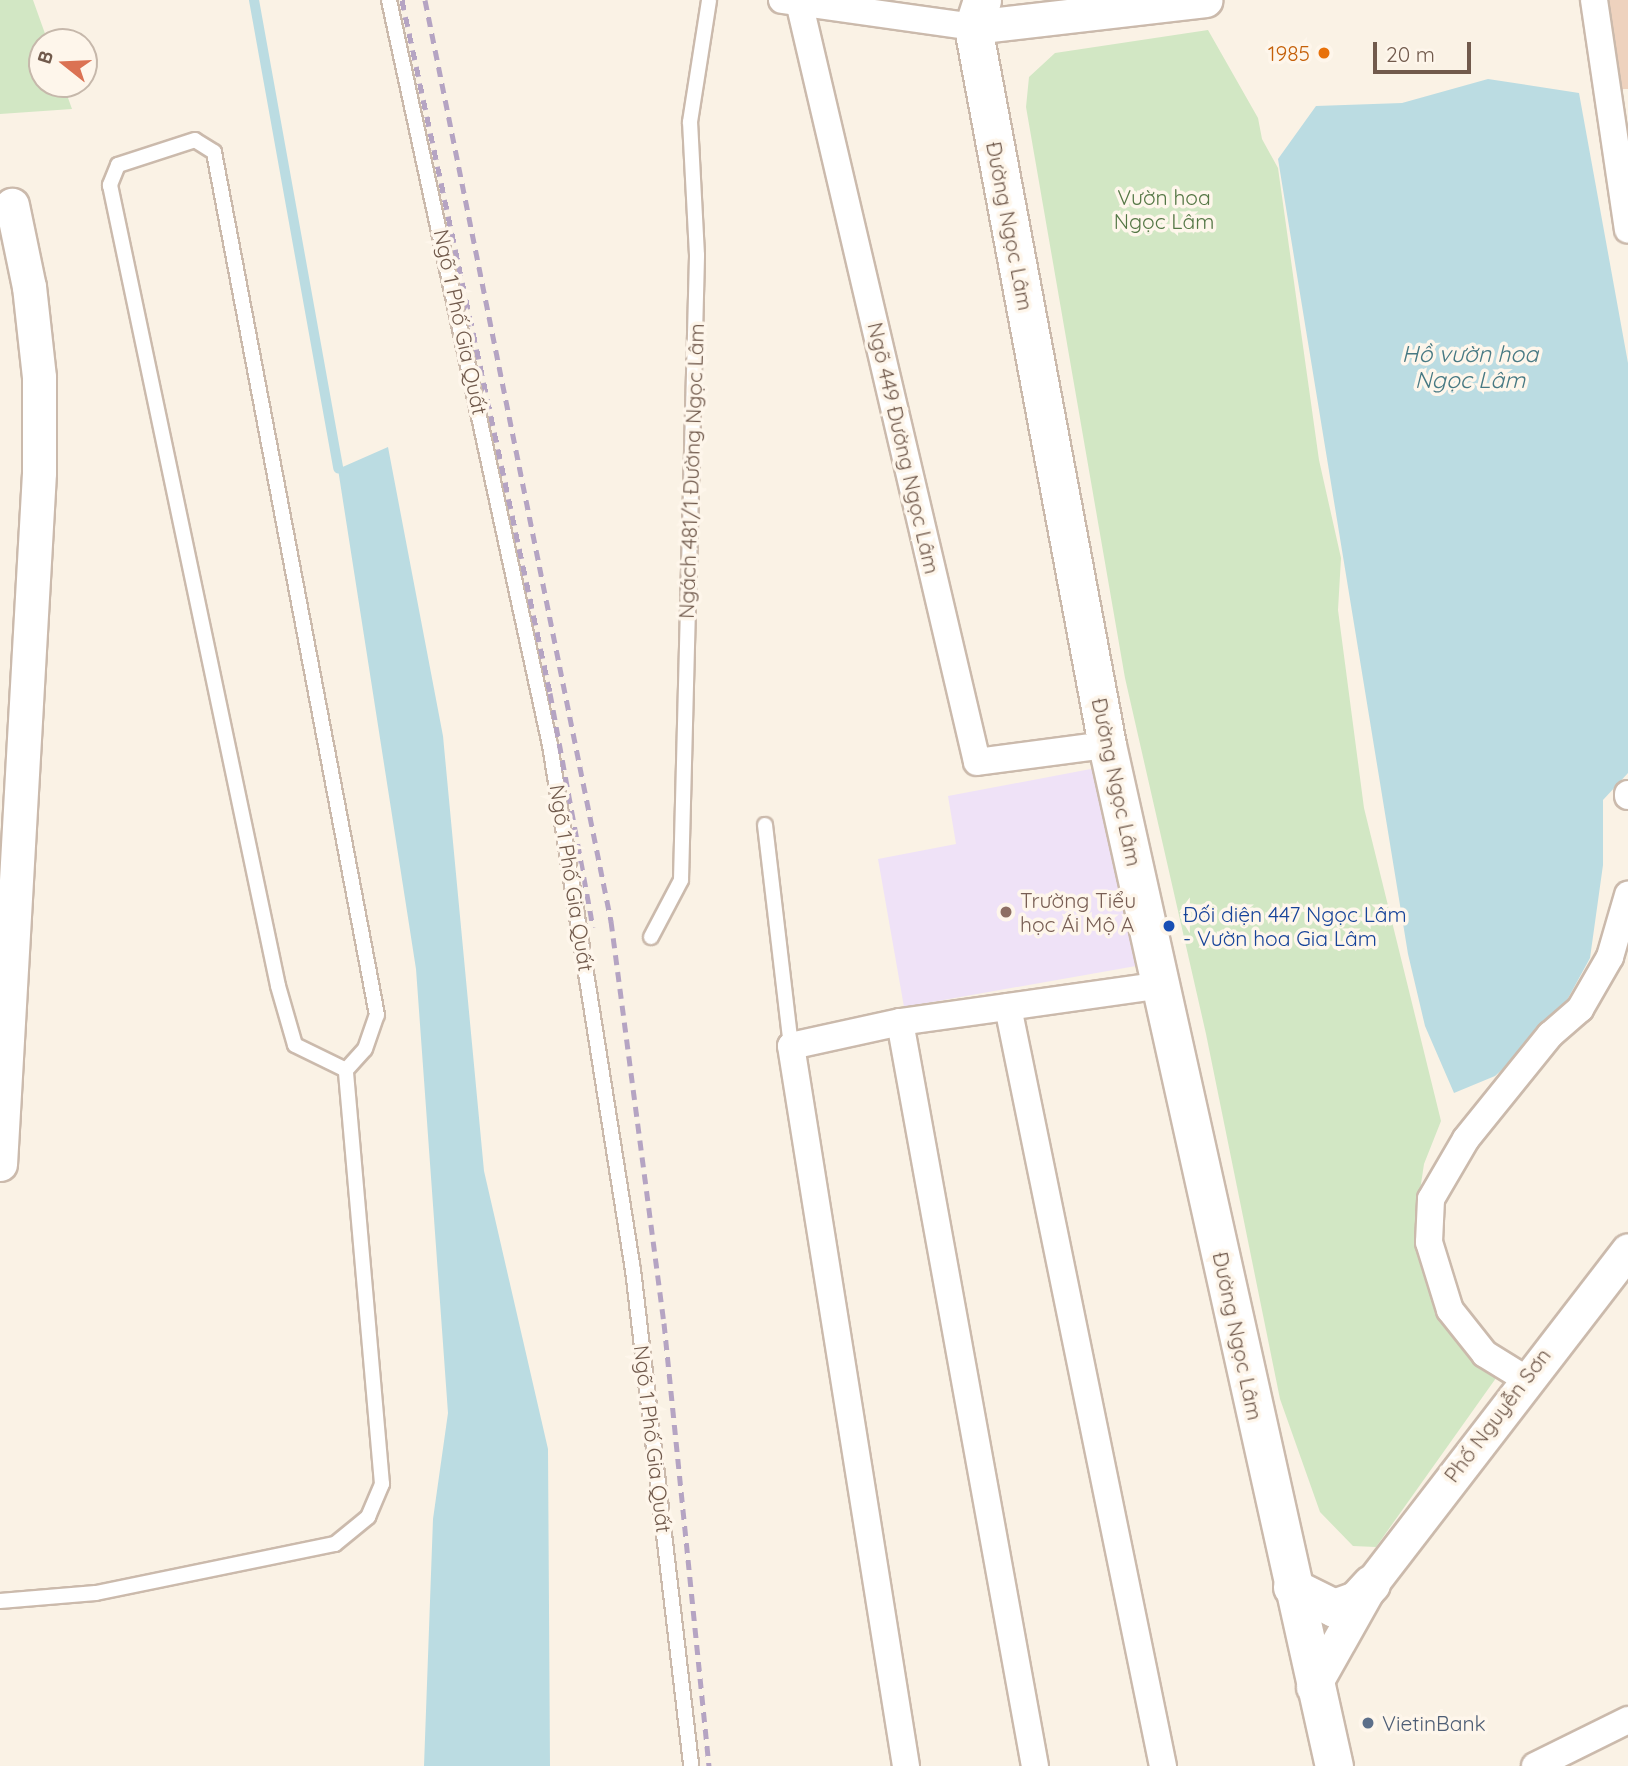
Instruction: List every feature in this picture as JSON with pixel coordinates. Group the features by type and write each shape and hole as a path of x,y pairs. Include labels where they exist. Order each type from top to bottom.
{"main road":[{"name":"Đường Ngọc Lâm","path":"978,13 1107,745 1163,985 1313,1687 1334,1766"},
{"path":"1293,1587 1335,1608 1356,1600 1371,1584"}],"street":[{"path":"791,3 978,13 1205,0"},
{"path":"1594,0 1628,229"},
{"name":"Ngõ 449 Đường Ngọc Lâm","path":"791,3 977,762 1107,745"},
{"path":"0,1164 39,472 39,377 29,287 12,205"},
{"path":"1524,1378 1485,1354 1450,1310 1429,1242 1430,1199 1496,1102 1550,1035 1580,1009 1610,957 1628,895"},
{"path":"906,1766 791,1046 901,1022 1163,985"},
{"path":"1008,1007 1163,1766"},
{"path":"901,1022 1035,1766"},
{"name":"Phố Nguyễn Sơn","path":"1313,1687 1371,1584 1524,1378 1628,1250"},
{"path":"1535,1766 1575,1758 1628,1720"}],"lane":[{"name":"Ngõ 1 Phố Gia Quất","path":"389,0 550,745 633,1270 691,1766"},
{"name":"Ngách 481/1 Đường Ngọc Lâm","path":"651,937 681,880 697,255 690,122 709,0"},
{"path":"0,1601 96,1593 335,1544 368,1517 382,1483 346,1070 365,1049 377,1015 214,152 195,140 118,164 110,185 278,986 295,1045 346,1070"},
{"path":"765,825 791,1046"}],"shaded area":[{"name":"Trường Tiểu học Ái Mộ A","path":"1096,768 1136,966 904,1007 878,859 956,844 948,796"}],"green space":[{"path":"0,0 33,0 43,28 28,28 28,98 68,98 72,109 0,114"},
{"name":"Vườn hoa Ngọc Lâm","path":"1208,30 1258,118 1262,139 1278,168 1319,460 1341,558 1338,610 1364,808 1441,1121 1424,1164 1418,1204 1432,1266 1506,1364 1376,1547 1353,1546 1320,1512 1280,1399 1206,1034 1125,678 1026,107 1029,77 1055,53"}],"water":[{"name":"Hồ vườn hoa Ngọc Lâm","path":"1488,79 1579,93 1628,363 1628,773 1603,800 1603,865 1590,958 1560,1013 1526,1048 1495,1076 1454,1093 1425,1026 1408,954 1278,159 1316,106 1402,103"},
{"path":"388,447 443,736 484,1171 548,1449 550,1766 424,1766 433,1519 448,1413 416,969 338,469"}],"building":[{"path":"1609,0 1628,0 1628,89 1609,89"}],"waterway":[{"path":"254,0 338,469"}],"railway":[{"path":"402,0 550,693 593,927"},
{"path":"425,0 611,921 664,1323 709,1766"}],"place":[{"name":"1985","path":"1324,53"},
{"name":"Trường Tiểu học Ái Mộ A","path":"1006,912"},
{"name":"Đối diện 447 Ngọc Lâm - Vườn hoa Gia Lâm","path":"1169,926"},
{"name":"VietinBank","path":"1368,1723"}]}
